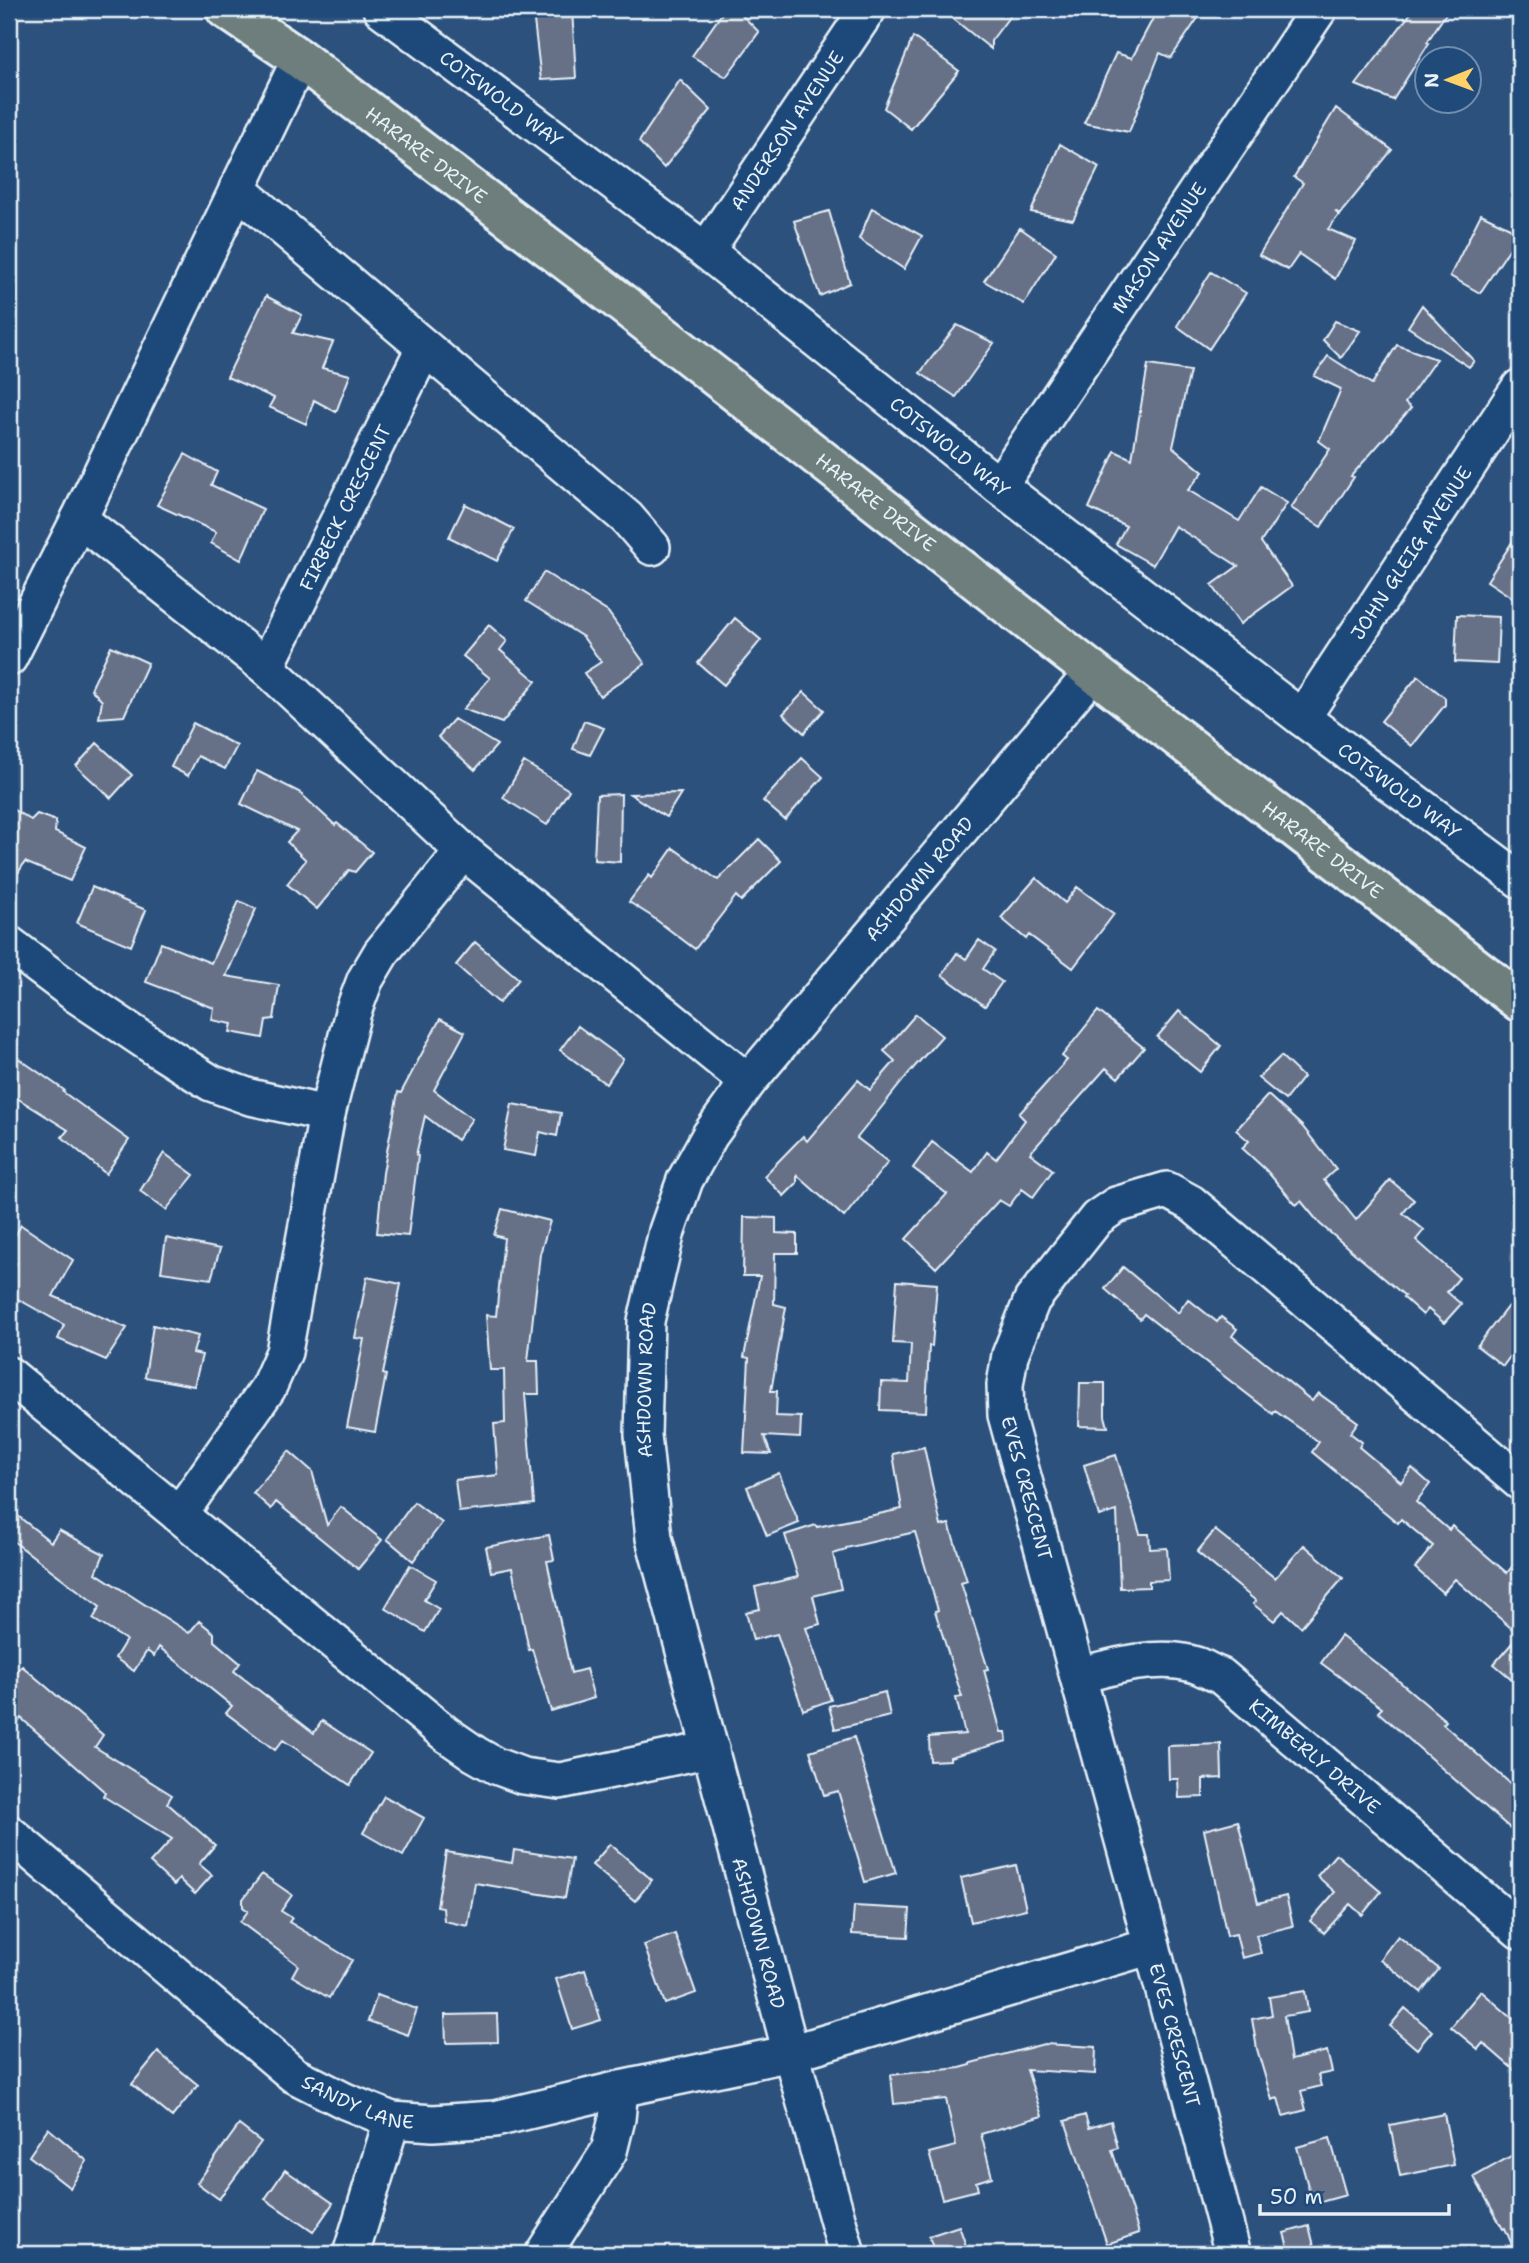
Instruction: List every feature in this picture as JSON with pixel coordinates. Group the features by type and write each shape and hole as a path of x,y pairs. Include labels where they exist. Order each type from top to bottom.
{"main road":[{"name":"HARARE DRIVE","path":"226,9 300,59 605,290 1520,1002"}],"street":[{"name":"COTSWOLD WAY","path":"382,9 419,20 999,486 1302,718 1520,880"},
{"name":"ANDERSON AVENUE","path":"706,251 868,9"},
{"name":"MASON AVENUE","path":"999,486 1319,9"},
{"path":"9,658 79,519 300,59"},
{"path":"237,189 626,518 653,547"},
{"name":"FIRBECK CRESCENT","path":"266,667 424,348"},
{"name":"JOHN GLEIG AVENUE","path":"1302,718 1520,387"},
{"path":"79,519 266,667 463,851 748,1082"},
{"name":"ASHDOWN ROAD","path":"846,2254 654,1538 643,1434 646,1321 667,1231 685,1180 710,1135 748,1082 1093,672"},
{"path":"179,1515 268,1388 284,1352 327,1114 353,1012 365,980 381,953 463,851"},
{"path":"9,944 89,1003 211,1083 250,1097 327,1114"},
{"name":"EVES CRESCENT","path":"1233,2254 1152,1946 1006,1415 1005,1385 1010,1355 1032,1300 1097,1218 1116,1205 1167,1190 1191,1203 1520,1482"},
{"path":"9,1375 446,1734 496,1766 523,1776 560,1780 711,1749"},
{"name":"KIMBERLY DRIVE","path":"1078,1676 1123,1663 1170,1661 1194,1664 1221,1676 1520,1931"},
{"name":"SANDY LANE","path":"9,1833 294,2074 345,2101 392,2120 433,2123 495,2119 791,2053 1152,1946"},
{"path":"543,2254 609,2151 617,2119 620,2089"},
{"path":"351,2254 392,2120"}],"building":[{"path":"572,9 576,78 541,80 533,12"},
{"path":"725,9 736,9 759,32 726,77 692,56"},
{"path":"941,9 1015,9 991,41 991,49"},
{"path":"1158,9 1204,9 1171,58 1160,53 1129,132 1084,123 1116,53 1132,58"},
{"path":"1414,9 1449,9 1427,42 1427,46 1414,46 1414,67 1393,100 1356,85"},
{"path":"913,37 959,71 911,129 884,108"},
{"path":"680,80 711,110 664,168 639,142"},
{"path":"1336,108 1392,150 1340,214 1335,211 1339,215 1328,229 1356,241 1335,279 1299,254 1288,270 1259,255 1303,183 1294,177"},
{"path":"1060,144 1099,167 1073,220 1031,212"},
{"path":"872,208 922,236 904,269 859,239"},
{"path":"829,211 850,283 820,296 794,221"},
{"path":"1481,214 1520,233 1480,293 1450,276"},
{"path":"1020,228 1056,253 1024,304 984,281"},
{"path":"1211,272 1246,293 1209,349 1177,326"},
{"path":"266,296 302,315 293,333 333,342 322,368 350,375 336,412 314,400 306,424 269,407 274,398 227,377"},
{"path":"1422,305 1474,361 1469,367 1408,327"},
{"path":"1335,321 1360,331 1341,358 1323,340"},
{"path":"957,325 994,343 956,397 920,373"},
{"path":"1397,345 1436,359 1405,403 1411,408 1351,476 1354,477 1321,527 1291,508 1330,449 1319,441 1341,389 1314,376 1328,356 1372,384"},
{"path":"1148,365 1190,371 1173,447 1203,472 1188,490 1239,521 1261,487 1287,503 1261,542 1292,586 1240,624 1212,585 1238,566 1175,526 1153,565 1116,544 1126,526 1089,508 1115,451 1132,459"},
{"path":"185,454 217,472 211,485 263,509 241,560 211,543 216,532 157,505"},
{"path":"465,504 514,529 497,561 449,537"},
{"path":"1520,530 1520,603 1487,581"},
{"path":"544,572 608,612 645,664 600,696 584,673 601,662 583,637 526,601"},
{"path":"1457,615 1499,617 1497,664 1455,662"},
{"path":"735,618 761,640 724,685 698,663"},
{"path":"489,625 507,641 500,650 536,681 502,723 463,709 490,678 463,656"},
{"path":"111,646 148,663 124,716 99,718 102,701 91,689"},
{"path":"1418,676 1445,698 1445,705 1412,746 1381,721"},
{"path":"804,692 824,710 804,733 783,714"},
{"path":"454,719 497,745 475,770 438,737"},
{"path":"584,721 604,728 590,755 573,749"},
{"path":"193,723 237,746 225,769 198,756 188,776 171,767"},
{"path":"97,743 132,775 111,798 76,766"},
{"path":"802,758 823,777 785,820 763,801"},
{"path":"524,762 569,790 547,825 503,798"},
{"path":"257,771 299,792 335,825 337,823 372,852 355,872 349,870 317,909 287,884 306,860 287,842 297,831 241,804"},
{"path":"681,793 666,817 630,794"},
{"path":"621,794 620,862 594,860 597,795"},
{"path":"9,807 31,820 37,814 56,821 55,832 86,847 70,881 25,862 9,887"},
{"path":"759,839 781,861 741,901 736,896 695,949 629,902 649,875 652,878 673,848 718,880"},
{"path":"1036,878 1065,903 1077,887 1114,914 1073,968 1029,935 1026,939 1001,918"},
{"path":"92,887 146,910 131,946 77,923"},
{"path":"239,901 256,909 226,976 279,985 274,1019 266,1020 263,1038 230,1032 232,1024 212,1020 214,1008 146,982 161,943 211,963"},
{"path":"979,940 995,951 983,969 1002,982 985,1006 942,975 957,953 966,959"},
{"path":"475,942 519,979 499,1003 456,965"},
{"path":"1098,1011 1144,1048 1118,1078 1106,1068 1030,1153 1053,1170 1033,1197 1022,1189 1009,1206 999,1200 936,1268 906,1239 947,1194 913,1168 932,1142 973,1172 987,1152 996,1159 1025,1120 1019,1114 1067,1060 1062,1056"},
{"path":"1179,1011 1221,1046 1200,1072 1157,1037"},
{"path":"916,1014 942,1036 857,1138 888,1162 844,1217 797,1175 797,1183 784,1196 764,1176 803,1136 807,1141 858,1080 870,1090 895,1061 884,1051"},
{"path":"440,1019 465,1032 434,1090 472,1119 457,1140 425,1116 416,1155 408,1236 377,1233 383,1173 398,1092 401,1093"},
{"path":"578,1026 623,1059 606,1084 560,1050"},
{"path":"1281,1056 1303,1077 1285,1100 1258,1078"},
{"path":"18,1058 129,1140 106,1174 62,1137 68,1130 9,1093 9,1073"},
{"path":"1268,1095 1302,1126 1336,1169 1324,1180 1356,1220 1390,1180 1414,1200 1403,1213 1424,1230 1416,1240 1459,1278 1447,1292 1461,1304 1444,1323 1428,1309 1423,1315 1403,1297 1405,1296 1320,1224 1301,1201 1296,1205 1266,1170 1242,1148 1249,1141 1236,1130"},
{"path":"512,1104 561,1113 557,1136 540,1132 536,1156 503,1150"},
{"path":"164,1153 194,1175 166,1210 140,1191"},
{"path":"502,1209 550,1221 540,1254 528,1361 538,1361 539,1394 525,1394 534,1504 459,1512 455,1480 498,1475 494,1424 505,1423 504,1370 490,1370 486,1315 496,1316 504,1238 494,1235"},
{"path":"744,1217 776,1218 776,1233 797,1234 797,1253 775,1253 774,1304 786,1307 771,1391 777,1391 776,1416 801,1417 800,1438 764,1436 771,1454 744,1453 749,1358 744,1357 760,1276 743,1276"},
{"path":"21,1225 73,1260 53,1296 127,1328 106,1360 58,1339 64,1325 9,1294 9,1278 16,1263 9,1257 9,1247"},
{"path":"166,1238 220,1249 211,1279 161,1272"},
{"path":"1123,1267 1178,1313 1188,1299 1217,1322 1221,1317 1237,1329 1232,1336 1312,1401 1318,1393 1358,1422 1350,1433 1362,1442 1359,1447 1401,1482 1412,1468 1430,1484 1416,1502 1449,1530 1452,1526 1507,1573 1520,1557 1520,1686 1494,1664 1519,1635 1455,1579 1443,1593 1415,1568 1433,1546 1401,1519 1398,1523 1312,1452 1319,1442 1275,1411 1273,1414 1144,1314 1140,1319 1105,1289"},
{"path":"367,1277 401,1284 383,1374 386,1375 375,1432 347,1427 364,1339 355,1338"},
{"path":"897,1281 937,1284 932,1346 929,1346 926,1412 880,1410 881,1382 909,1383 911,1344 893,1343"},
{"path":"1508,1306 1520,1315 1520,1343 1503,1366 1477,1346"},
{"path":"153,1325 198,1336 193,1353 202,1355 194,1386 145,1377"},
{"path":"1080,1383 1105,1383 1105,1416 1108,1427 1079,1426"},
{"path":"924,1447 941,1526 949,1524 967,1581 961,1583 988,1669 984,1670 1001,1732 1006,1732 1007,1741 950,1757 950,1760 930,1761 929,1737 965,1734 956,1698 962,1697 935,1611 938,1610 915,1532 846,1548 833,1554 841,1589 813,1596 820,1624 806,1628 831,1700 803,1710 777,1634 753,1640 746,1612 760,1609 755,1587 798,1577 785,1535 816,1525 817,1527 902,1509 893,1454"},
{"path":"289,1451 312,1471 327,1525 341,1507 382,1540 358,1569 276,1502 271,1509 253,1493"},
{"path":"1116,1455 1140,1534 1149,1534 1150,1549 1167,1548 1169,1580 1149,1581 1149,1587 1120,1588 1117,1511 1099,1516 1084,1465"},
{"path":"779,1473 799,1523 767,1536 747,1487"},
{"path":"414,1502 442,1523 413,1561 387,1539"},
{"path":"9,1509 51,1542 59,1530 104,1554 96,1573 189,1633 199,1621 214,1633 214,1641 240,1663 234,1671 314,1733 322,1721 371,1753 350,1785 283,1740 275,1750 226,1713 232,1706 159,1647 154,1656 147,1651 134,1671 115,1658 126,1640 93,1619 100,1607 9,1538"},
{"path":"1215,1530 1275,1578 1304,1545 1343,1578 1301,1627 1283,1611 1274,1621 1253,1604 1256,1601 1197,1552"},
{"path":"549,1535 554,1560 547,1561 571,1673 586,1669 594,1698 551,1711 532,1649 529,1650 512,1568 491,1572 486,1547"},
{"path":"410,1565 436,1580 424,1600 439,1609 425,1632 385,1608"},
{"path":"1341,1636 1446,1721 1443,1724 1520,1792 1520,1837 1378,1712 1382,1708 1321,1663"},
{"path":"22,1666 103,1735 95,1747 172,1795 167,1803 215,1845 199,1864 212,1875 195,1894 179,1879 174,1885 150,1863 172,1839 103,1796 105,1792 21,1718 9,1737 9,1679"},
{"path":"885,1692 890,1716 835,1729 829,1706"},
{"path":"854,1737 896,1873 865,1882 838,1791 824,1795 810,1751"},
{"path":"1221,1744 1222,1778 1203,1779 1203,1797 1179,1798 1178,1779 1169,1779 1168,1746"},
{"path":"384,1796 424,1818 403,1856 363,1833"},
{"path":"1238,1821 1258,1903 1286,1896 1293,1926 1256,1935 1261,1953 1242,1958 1236,1934 1227,1936 1204,1830"},
{"path":"610,1844 652,1880 635,1901 592,1865"},
{"path":"514,1850 572,1859 565,1898 475,1883 468,1926 444,1921 443,1907 437,1906 446,1852 512,1863"},
{"path":"1336,1854 1381,1892 1362,1915 1350,1904 1324,1933 1310,1921 1335,1892 1317,1876"},
{"path":"1016,1865 1026,1909 971,1922 961,1878"},
{"path":"262,1874 292,1895 281,1911 292,1918 289,1922 352,1960 329,1998 292,1976 298,1965 240,1922 248,1911 243,1907 243,1899"},
{"path":"854,1906 910,1909 908,1937 852,1934"},
{"path":"675,1934 696,1993 665,2004 644,1945"},
{"path":"1398,1936 1439,1969 1421,1992 1380,1959"},
{"path":"585,1970 601,2020 572,2029 556,1979"},
{"path":"1305,1991 1308,2012 1284,2016 1291,2060 1327,2051 1332,2072 1318,2075 1321,2086 1301,2091 1306,2110 1283,2116 1278,2098 1272,2100 1257,2049 1252,2019 1272,2015 1269,1997"},
{"path":"1481,1991 1520,2025 1520,2075 1483,2043 1478,2049 1451,2027"},
{"path":"377,1995 417,2009 408,2035 368,2021"},
{"path":"1405,2008 1432,2031 1417,2049 1390,2026"},
{"path":"497,2014 498,2042 446,2043 445,2015"},
{"path":"1044,2044 1096,2047 1095,2074 1027,2070 1042,2116 981,2134 992,2177 976,2182 978,2190 942,2199 929,2153 956,2146 946,2099 894,2104 891,2075 960,2068"},
{"path":"158,2052 198,2085 172,2117 132,2084"},
{"path":"1444,2114 1454,2165 1400,2176 1390,2125"},
{"path":"1085,2115 1089,2128 1111,2121 1118,2148 1112,2150 1139,2233 1107,2244 1065,2121"},
{"path":"239,2125 261,2142 219,2199 197,2183"},
{"path":"48,2128 87,2161 70,2188 29,2156"},
{"path":"1330,2138 1346,2195 1313,2204 1297,2147"},
{"path":"1520,2151 1520,2254 1516,2254 1505,2228 1503,2229 1474,2177"},
{"path":"285,2170 333,2203 313,2232 265,2199"},
{"path":"959,2226 969,2254 935,2254 929,2236"},
{"path":"1309,2226 1316,2254 1290,2254 1284,2233"}]}
